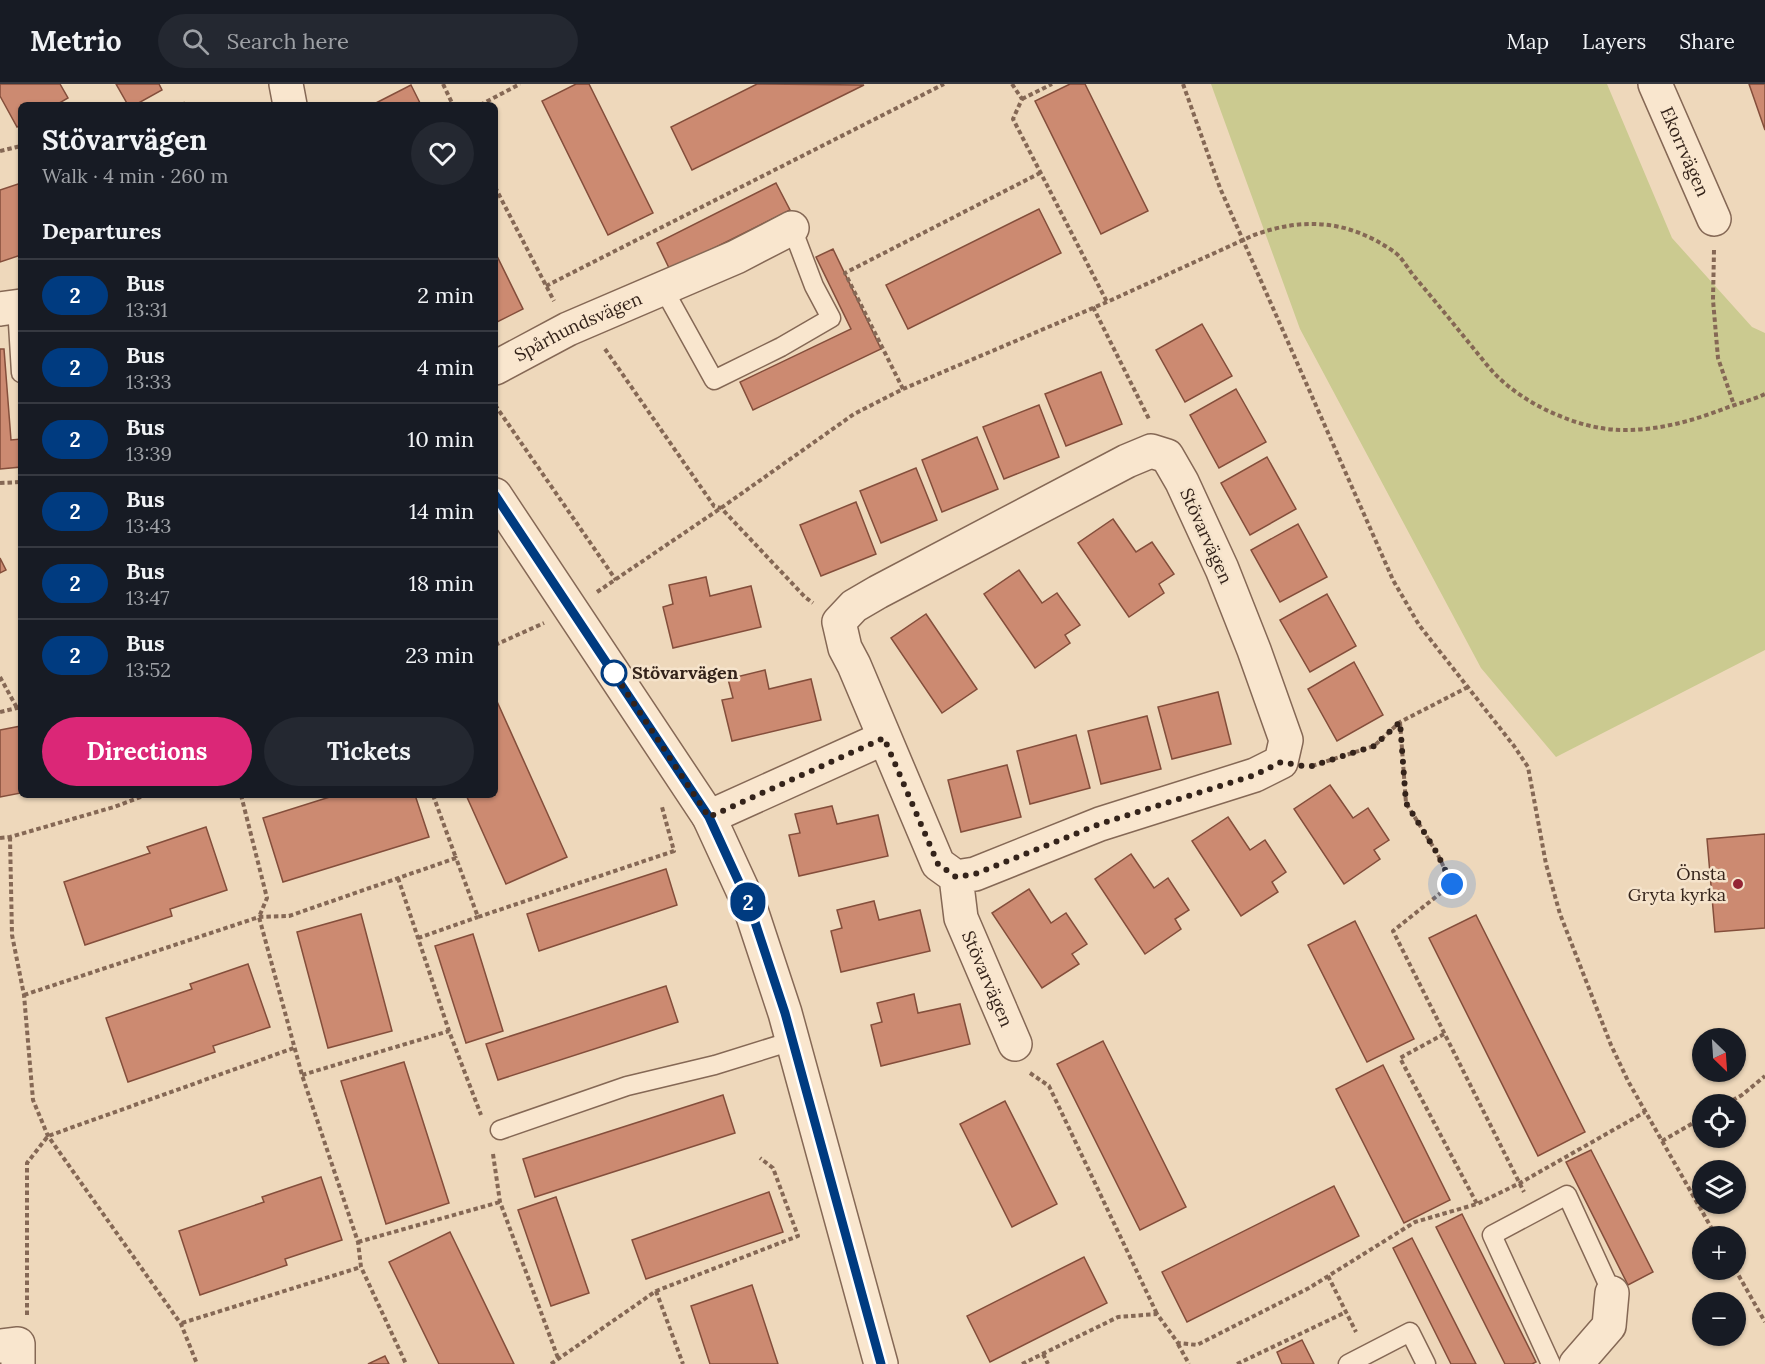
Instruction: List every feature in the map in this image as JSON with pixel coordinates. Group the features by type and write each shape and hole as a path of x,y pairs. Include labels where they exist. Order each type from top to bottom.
{"street":[{"path":"286,84 289,102"},
{"name":"Ekorrvägen","path":"1655,84 1714,219"},
{"name":"Spårhundsvägen","path":"498,366 577,325 736,258 792,228"},
{"path":"1167,456 1150,451 1127,461 854,606 839,622 845,648 938,864 956,877 975,874 1100,824 1255,775 1281,762"},
{"name":"Stövarvägen","path":"1167,456 1182,482 1222,569 1254,650 1286,740 1281,762"},
{"path":"498,500 709,817 749,904 785,1013 881,1364"},
{"path":"709,817 884,738"},
{"name":"Stövarvägen","path":"956,877 961,918 1015,1044"},
{"path":"1576,1364 1609,1326 1612,1293"}],"lane":[{"name":"Spårhundsvägen","path":"663,288 714,380 781,347 831,318 814,286 792,228"},
{"path":"13,307 18,348"},
{"path":"500,1130 627,1086 715,1065 792,1041"},
{"path":"1551,1364 1492,1235 1567,1195 1612,1293"},
{"path":"1348,1364 1410,1332 1426,1364"}],"path":[{"path":"443,84 452,102"},
{"path":"486,102 520,84"},
{"path":"546,286 944,84"},
{"path":"1012,84 1022,99"},
{"path":"1052,84 1022,99 1013,119 1107,302"},
{"path":"1183,84 1220,188 1242,241 1393,580 1419,625 1528,767 1546,864 1560,914 1611,1045 1645,1112 1710,1226"},
{"path":"0,151 18,147"},
{"path":"903,389 845,273 1040,173"},
{"path":"498,193 546,286 714,506 722,508 804,597 839,622"},
{"path":"1714,219 1713,300 1718,358 1734,405"},
{"path":"498,644 553,619 616,580 854,414 903,389 1276,227 1324,224 1358,232 1394,251 1495,374 1535,404 1567,419 1619,430 1652,428 1708,415 1765,394"},
{"path":"1094,307 1167,456"},
{"path":"498,409 616,580"},
{"path":"0,483 18,482"},
{"path":"0,678 18,705"},
{"path":"1281,762 1309,767 1374,746 1400,722 1468,687"},
{"path":"0,711 18,707"},
{"path":"1400,722 1406,803 1437,853 1452,884 1392,931 1520,1182"},
{"path":"0,838 114,807 138,798"},
{"path":"242,798 267,898 259,917 294,1048 358,1242 361,1267 406,1364"},
{"path":"434,798 478,917"},
{"path":"418,938 674,851 660,800"},
{"path":"10,837 12,935 24,995 33,1100 48,1136 181,1323 197,1364"},
{"path":"24,995 259,917 289,916 456,858"},
{"path":"302,1075 449,1031"},
{"path":"1444,1034 1400,1058 1477,1204"},
{"path":"1015,1044 1012,1047 1020,1065 1049,1086 1158,1314 1189,1364"},
{"path":"12,1351 27,1323 27,1163 48,1136 294,1048"},
{"path":"1743,1094 1765,1076"},
{"path":"1178,1343 1197,1345 1309,1288 1415,1222 1477,1204 1645,1112"},
{"path":"1662,1141 1692,1124"},
{"path":"551,1364 656,1291 798,1236 773,1168 760,1158"},
{"path":"358,1242 500,1202"},
{"path":"181,1323 361,1267"},
{"path":"1328,1276 1368,1353"},
{"path":"1741,1280 1765,1322"},
{"path":"656,1291 683,1364"},
{"path":"1237,1364 1346,1312"},
{"path":"1022,1364 1118,1317 1158,1314"},
{"path":"1043,1354 1048,1364"}],"shaded area":[{"path":"1211,84 1607,84 1672,238 1752,327 1765,333 1765,650 1556,757 1481,668 1300,329"}],"building":[{"path":"0,84 60,84 68,98 61,102 18,102 17,127 0,96"},
{"path":"116,84 159,84 162,90 140,102 126,102"},
{"path":"576,84 589,84 653,213 608,235 542,101"},
{"path":"757,84 864,85 692,170 671,127"},
{"path":"1070,84 1085,84 1148,211 1101,234 1035,101"},
{"path":"1749,84 1765,84 1765,130"},
{"path":"411,85 420,102 378,102"},
{"path":"776,183 790,210 670,270 657,243"},
{"path":"18,184 18,256 0,262 0,190"},
{"path":"1039,209 1061,253 908,329 886,285"},
{"path":"833,249 881,349 753,410 740,382 851,329 816,257"},
{"path":"498,258 523,309 498,322"},
{"path":"1202,324 1232,376 1185,402 1156,350"},
{"path":"0,349 4,349 11,440 18,439 18,467 0,469"},
{"path":"1101,372 1122,424 1066,446 1045,394"},
{"path":"1236,389 1266,442 1219,468 1190,415"},
{"path":"1039,405 1059,457 1004,479 983,427"},
{"path":"977,437 998,489 942,512 922,460"},
{"path":"1267,457 1296,509 1250,535 1221,483"},
{"path":"916,468 937,520 881,543 860,491"},
{"path":"856,502 876,554 821,576 800,525"},
{"path":"1113,519 1136,552 1152,542 1174,574 1159,584 1164,593 1129,617 1078,543"},
{"path":"1298,524 1327,577 1280,602 1251,550"},
{"path":"0,558 6,570 0,573"},
{"path":"1019,570 1042,603 1057,593 1080,625 1065,635 1070,643 1035,668 984,594"},
{"path":"706,577 710,596 751,586 761,627 673,648 663,607 673,604 669,585"},
{"path":"1327,594 1356,646 1310,672 1280,620"},
{"path":"926,614 977,689 942,713 891,638"},
{"path":"1354,662 1383,715 1337,741 1308,689"},
{"path":"765,670 769,689 811,679 821,720 732,741 722,700 733,698 728,679"},
{"path":"1218,692 1231,744 1172,759 1158,707"},
{"path":"498,704 567,857 506,884 467,798 498,798"},
{"path":"1147,716 1161,769 1101,784 1088,731"},
{"path":"18,727 18,794 0,797 0,730"},
{"path":"1076,735 1090,788 1030,804 1017,751"},
{"path":"1007,765 1021,817 961,832 948,780"},
{"path":"1330,785 1353,818 1368,808 1389,840 1374,850 1380,859 1344,884 1294,809"},
{"path":"326,798 416,798 429,837 283,882 263,818"},
{"path":"832,806 837,824 878,815 888,856 799,876 789,835 800,833 795,814"},
{"path":"1228,817 1250,850 1265,840 1286,872 1272,882 1278,892 1241,916 1192,841"},
{"path":"206,827 227,890 170,909 172,916 85,945 64,882 150,853 147,847"},
{"name":"Önsta Gryta kyrka","path":"1765,834 1765,928 1715,932 1707,839"},
{"path":"1131,854 1154,888 1168,878 1189,910 1175,919 1181,929 1145,954 1095,879"},
{"path":"666,869 677,905 539,951 527,914"},
{"path":"1029,889 1051,923 1066,913 1087,944 1072,954 1079,964 1042,988 992,913"},
{"path":"874,901 879,920 920,910 930,951 841,972 831,931 842,928 837,910"},
{"path":"361,914 392,1031 328,1048 297,932"},
{"path":"1476,915 1585,1132 1538,1156 1429,938"},
{"path":"1355,921 1414,1039 1367,1062 1308,945"},
{"path":"473,934 503,1031 466,1043 435,946"},
{"path":"248,964 270,1027 213,1046 215,1052 128,1082 106,1018 192,989 190,984"},
{"path":"666,986 678,1022 498,1080 486,1044"},
{"path":"914,994 918,1013 960,1004 970,1044 881,1066 871,1025 882,1022 877,1003"},
{"path":"1103,1041 1186,1207 1140,1230 1057,1064"},
{"path":"404,1062 449,1203 386,1224 341,1081"},
{"path":"1383,1065 1450,1200 1404,1223 1336,1089"},
{"path":"723,1095 735,1133 535,1197 523,1159"},
{"path":"1005,1101 1057,1204 1012,1227 960,1124"},
{"path":"1591,1150 1653,1272 1628,1285 1566,1162"},
{"path":"321,1177 342,1240 285,1259 287,1265 200,1295 179,1231 264,1202 262,1197"},
{"path":"1334,1186 1359,1236 1187,1322 1162,1272"},
{"path":"769,1192 783,1232 646,1279 632,1240"},
{"path":"556,1197 589,1293 551,1306 518,1210"},
{"path":"1462,1214 1536,1362 1532,1364 1505,1364 1436,1227"},
{"path":"450,1232 514,1364 439,1364 389,1262"},
{"path":"1412,1238 1476,1364 1451,1364 1393,1248"},
{"path":"1084,1257 1107,1303 990,1362 967,1316"},
{"path":"752,1285 778,1364 710,1364 691,1306"},
{"path":"1302,1340 1314,1364 1282,1364 1277,1352"},
{"path":"385,1356 389,1364 368,1364"}],"bus line":[{"name":"2","path":"498,500 709,817 749,904 785,1013 881,1364"}],"place":[{"name":"Stövarvägen","path":"614,673"},
{"name":"Önsta Gryta kyrka","path":"1738,884"}],"route":[{"path":"614,673 609,666 709,817 884,738 938,864 956,877 975,874 1100,824 1255,775 1281,762 1309,767 1374,746 1400,722 1406,803 1437,853 1452,884"}]}
